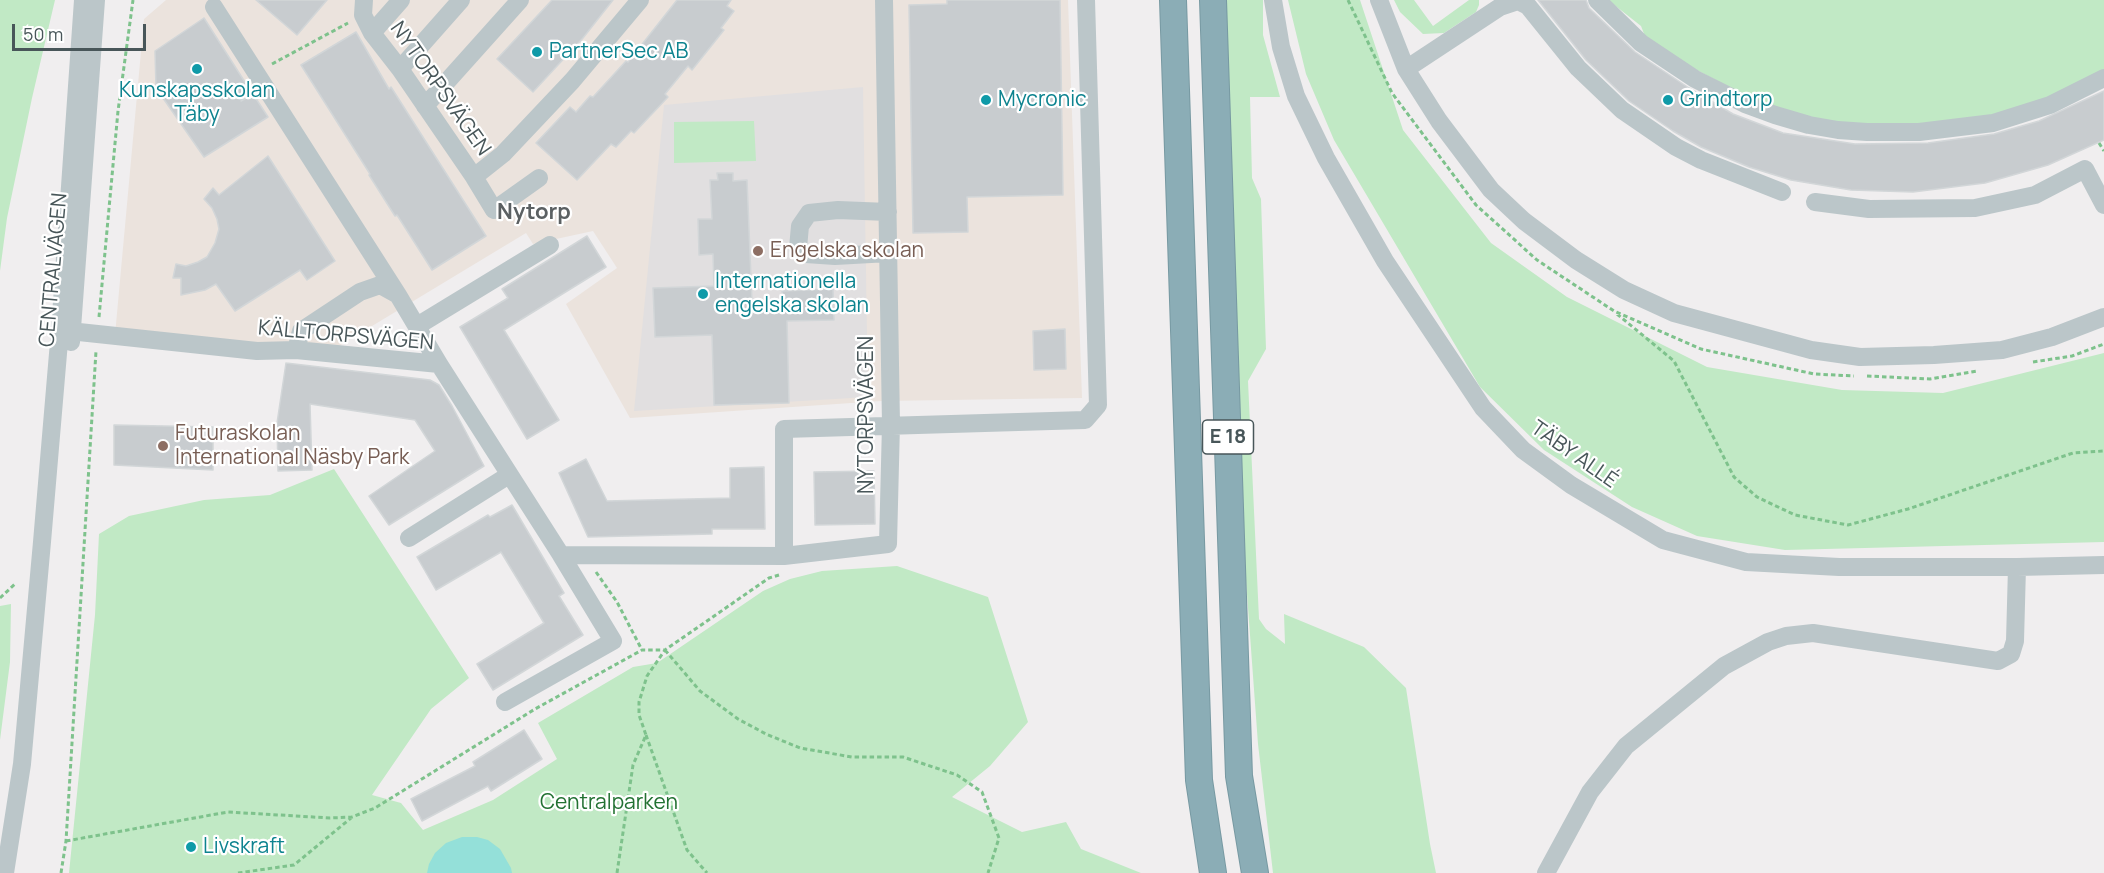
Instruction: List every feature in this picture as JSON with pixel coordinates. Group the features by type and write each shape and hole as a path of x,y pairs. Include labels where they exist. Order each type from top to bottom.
{"highway":[{"name":"E 18","path":"1173,0 1199,780 1213,873"},
{"name":"E 18","path":"1213,0 1239,776 1255,873"}],"street":[{"name":"CENTRALVÄGEN","path":"66,331 83,0"},
{"name":"CENTRALVÄGEN","path":"5,873 22,764 42,542 66,331 96,0"},
{"path":"372,33 401,0"},
{"path":"400,69 462,0"},
{"path":"424,106 520,0"},
{"name":"NYTORPSVÄGEN","path":"363,7 372,33 400,69 474,177 503,154 573,81 640,0"},
{"name":"NYTORPSVÄGEN","path":"785,565 888,544 891,424 884,0"},
{"path":"561,555 785,565 784,429 1085,420 1098,405 1086,0"},
{"name":"TÄBY ALLÉ","path":"1273,0 1281,47 1296,96 1326,158 1385,261 1483,408 1523,450 1571,485 1663,540 1746,562 1839,567 2104,565"},
{"path":"1379,0 1406,69 1439,121 1491,190 1524,221 1576,260 1624,290 1674,313 1811,350 1860,357 2002,350 2052,337 2104,317"},
{"path":"1597,0 1641,43 1695,79 1745,104 1775,115 1809,125 1838,130 1919,132 1993,123 2050,105 2104,78"},
{"path":"1406,69 1500,3 1518,1 1528,6 1555,42 1600,91 1622,110 1650,130 1701,160 1782,192"},
{"path":"213,7 398,295 439,364"},
{"path":"1815,201 1869,209 1975,208 2035,195 2085,169 2104,205"},
{"path":"474,177 494,210 539,178"},
{"path":"888,212 838,210 809,213 800,226 798,248 806,254 834,256 889,253"},
{"path":"417,326 550,244"},
{"path":"296,350 301,332 360,291 380,285 398,295"},
{"name":"KÄLLTORPSVÄGEN","path":"66,331 257,351 296,350 439,364 613,641 505,702"},
{"path":"409,538 509,475"},
{"path":"1546,873 1590,792 1626,746 1724,666 1768,642 1786,636 1813,633 1998,661 2011,654 2015,641 2017,567"}],"path":[{"path":"61,873 66,841 97,334 118,111 133,0"},
{"path":"1348,0 1392,93 1476,205 1537,260 1614,311 1674,362 1734,477 1757,497 1795,515 1848,525 1908,509 2073,453 2104,451"},
{"path":"268,66 363,7"},
{"path":"2099,143 2104,151"},
{"path":"1614,311 1701,349 1814,374 1930,379 1985,370"},
{"path":"2028,363 2072,356 2104,344"},
{"path":"708,873 687,850 639,715 639,702 647,676 665,650 770,578 785,565"},
{"path":"0,598 16,583"},
{"path":"238,873 294,865 352,817 375,808 535,709 642,650 665,650 700,691 738,719 766,734 800,748 852,757 903,757 957,775 982,792 999,838 988,873"},
{"path":"617,873 633,765 646,735"},
{"path":"66,841 228,812 330,818 352,817"}],"shaded area":[{"path":"166,0 1068,0 1082,398 881,401 630,418 566,304 617,268 593,231 533,244 526,233 329,352 115,335 144,19"},
{"name":"Engelska skolan","path":"863,87 868,397 634,411 664,105"}],"green space":[{"path":"0,0 55,0 7,218 0,271"},
{"path":"1224,0 1263,0 1263,35 1280,97 1250,97 1252,178 1261,199 1266,349 1248,381 1259,619 1266,629 1285,644 1284,614 1364,647 1406,688 1436,873 1273,873 1258,744 1242,526"},
{"path":"1288,0 1360,0 1403,130 1491,243 1567,297 1707,367 1842,390 1943,393 2104,353 2104,542 1785,550 1697,536 1632,507 1544,450 1480,387 1334,140 1306,74"},
{"path":"1394,0 1414,0 1433,26 1469,0 1479,0 1479,5 1476,12 1444,33 1423,34 1400,12"},
{"path":"1608,0 2104,0 2104,74 2035,107 1939,130 1847,127 1755,101 1648,44 1641,26"},
{"path":"754,121 756,161 674,163 674,122"},
{"name":"Centralparken","path":"334,469 469,678 431,709 372,795 401,803 423,830 493,800 557,759 538,723 633,667 657,663 763,591 790,579 822,571 897,566 988,597 1028,722 990,766 952,797 1022,832 1066,822 1081,849 1141,873 69,873 95,615 99,534 129,516 204,500 270,495"},
{"path":"11,604 10,662 0,740 0,606"}],"water":[{"path":"462,837 488,840 500,849 512,873 427,873 435,853 446,843"}],"building":[{"path":"256,0 327,0 297,35"},
{"name":"PartnerSec AB","path":"552,0 613,0 583,38 533,92 497,59"},
{"path":"677,0 731,0 727,6 734,11 721,28 724,30 692,70 688,66 665,94 668,97 634,133 631,131 616,147 611,144 577,180 536,143 570,107 576,112 626,61 628,62"},
{"name":"Mycronic","path":"947,0 1060,0 1063,195 967,197 968,232 913,233 909,5 947,4"},
{"name":"Grindtorp","path":"1538,0 1586,0 1589,8 1635,52 1733,114 1783,133 1855,144 1928,143 1994,134 2039,121 2104,91 2104,140 2048,165 1985,183 1913,192 1851,190 1791,180 1749,167 1701,147 1629,101 1586,60"},
{"name":"Kunskapsskolan Täby","path":"204,18 250,90 241,101 253,94 268,117 204,157 156,88 155,51"},
{"path":"356,32 389,89 391,87 486,236 432,270 397,215 395,216 301,65"},
{"path":"268,156 335,261 307,280 300,270 235,311 216,284 205,290 181,295 181,278 173,278 176,264 186,266 207,257 215,243 219,229 212,208 204,199 213,188 219,195"},
{"name":"Internationella engelska skolan","path":"717,173 733,173 733,181 747,180 752,302 783,301 782,291 833,289 834,320 787,321 789,403 714,405 712,335 655,337 653,288 714,286 713,254 699,255 698,219 712,219 710,180 718,180"},
{"path":"587,236 606,267 504,330 559,420 527,439 460,327 508,298 502,289"},
{"path":"1065,329 1066,369 1034,370 1033,331"},
{"path":"286,363 430,380 439,385 484,466 389,525 369,496 435,451 415,420 310,404 312,470 278,471 277,423"},
{"name":"Futuraskolan International Näsby Park","path":"114,425 213,427 213,470 114,465"},
{"path":"586,459 607,501 730,498 730,468 764,467 765,529 712,529 712,534 588,537 559,473"},
{"path":"874,471 875,524 815,525 814,472"},
{"path":"512,505 564,593 559,596 583,635 493,690 477,664 544,623 501,552 436,590 417,557 488,515 490,517"},
{"path":"524,730 542,759 491,791 488,786 422,821 411,799 475,766 473,762"}],"place":[{"name":"PartnerSec AB","path":"537,52"},
{"name":"Kunskapsskolan Täby","path":"197,69"},
{"name":"Mycronic","path":"986,100"},
{"name":"Grindtorp","path":"1668,100"},
{"name":"Engelska skolan","path":"758,251"},
{"name":"Internationella engelska skolan","path":"703,294"},
{"name":"Futuraskolan International Näsby Park","path":"163,446"},
{"name":"Livskraft","path":"191,847"}],"district":[{"name":"Nytorp","path":"534,213"}]}
